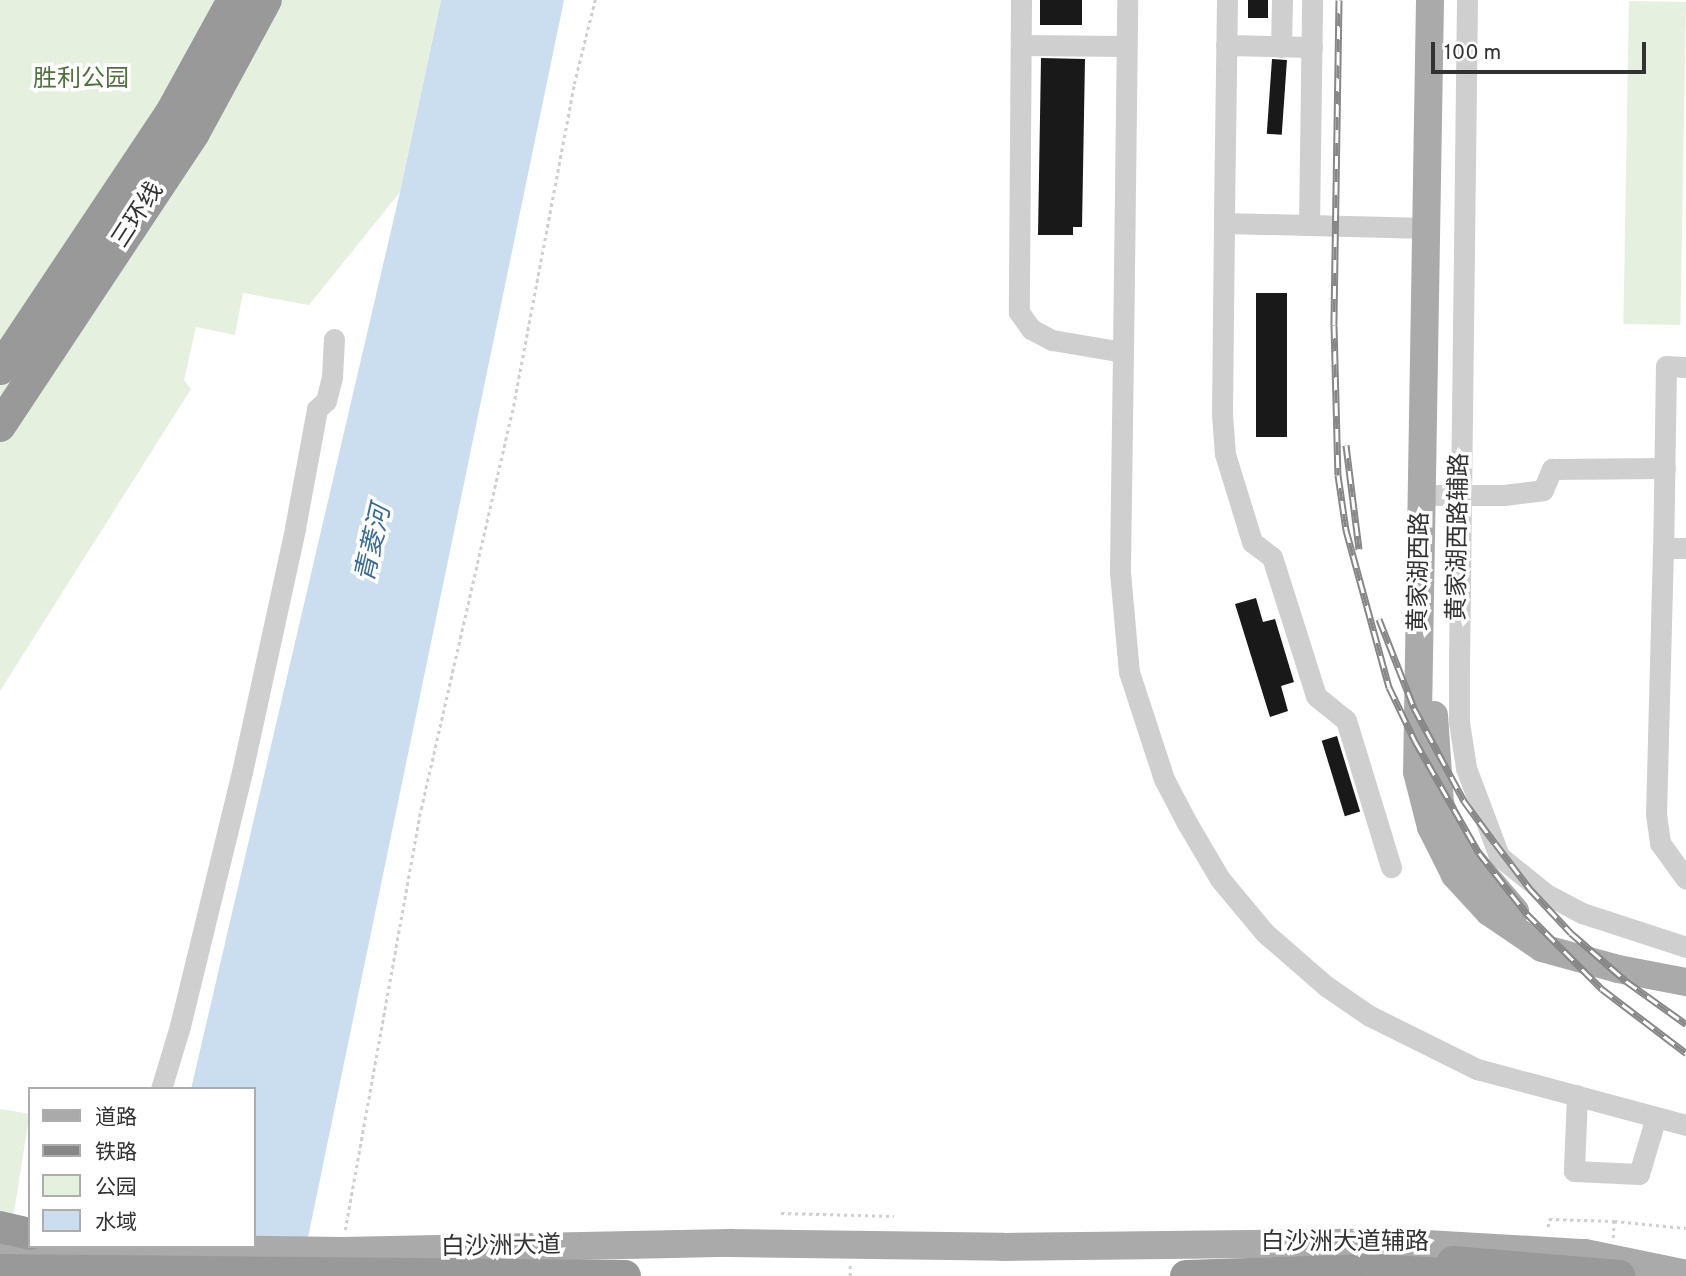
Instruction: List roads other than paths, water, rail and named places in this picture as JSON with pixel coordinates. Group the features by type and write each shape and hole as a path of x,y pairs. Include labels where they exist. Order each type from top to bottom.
{"highway":[{"name":"三环线","path":"0,369 172,111 233,0"},
{"name":"三环线","path":"0,426 194,133 266,0"},
{"path":"0,1227 28,1234"},
{"path":"1376,1270 1447,1261 1619,1276"},
{"path":"0,1270 625,1276"},
{"path":"1186,1276 1376,1270 1474,1276"}],"main road":[{"name":"黄家湖西路","path":"1430,0 1417,772 1431,827 1455,876 1489,912 1542,948 1618,969 1686,982"},
{"name":"黄家湖西路","path":"1445,0 1448,495 1434,716 1440,804 1456,842 1508,906 1536,928 1686,965"},
{"name":"白沙洲大道辅路","path":"1003,1247 1392,1242 1585,1253 1686,1274"},
{"name":"白沙洲大道","path":"148,1248 335,1251 730,1243 1003,1247"},
{"name":"白沙洲大道","path":"0,1253 92,1248"}],"street":[{"path":"1021,0 1019,312 1031,329 1052,340 1123,352"},
{"path":"1127,0 1120,572 1129,672 1164,779 1220,879 1265,933 1326,986 1368,1016 1477,1069 1686,1125"},
{"path":"1227,0 1222,414 1225,454 1252,542 1272,558 1316,696 1346,720 1391,867"},
{"path":"1281,47 1282,0"},
{"path":"1309,225 1312,0"},
{"name":"黄家湖西路辅路","path":"1467,0 1448,495 1459,722 1471,788 1499,856 1546,894 1582,913 1686,947"},
{"path":"1021,45 1126,46"},
{"path":"1226,46 1312,47"},
{"path":"1224,223 1427,228"},
{"path":"163,1087 242,772 295,528 317,409 326,401 332,377 334,339"},
{"path":"1686,367 1667,366 1656,814 1660,843 1686,879"},
{"path":"1448,495 1504,495 1543,491 1552,469 1665,468"},
{"path":"1663,548 1686,548"},
{"path":"1577,1095 1574,1171 1639,1174 1656,1117"},
{"path":"595,1276 596,1246"}],"water":[{"name":"青菱河","path":"441,0 564,0 300,1276 256,1247 256,1087 191,1087 400,192"}],"railway":[{"path":"1339,0 1334,325 1338,475 1346,530 1389,687 1415,741 1479,853 1527,914 1602,989 1686,1053"},
{"path":"1346,445 1359,549"},
{"path":"1379,619 1414,708 1464,801 1495,843 1530,889 1571,933 1626,981 1686,1024"}],"park label":[{"name":"胜利公园","path":"81,81"}]}
